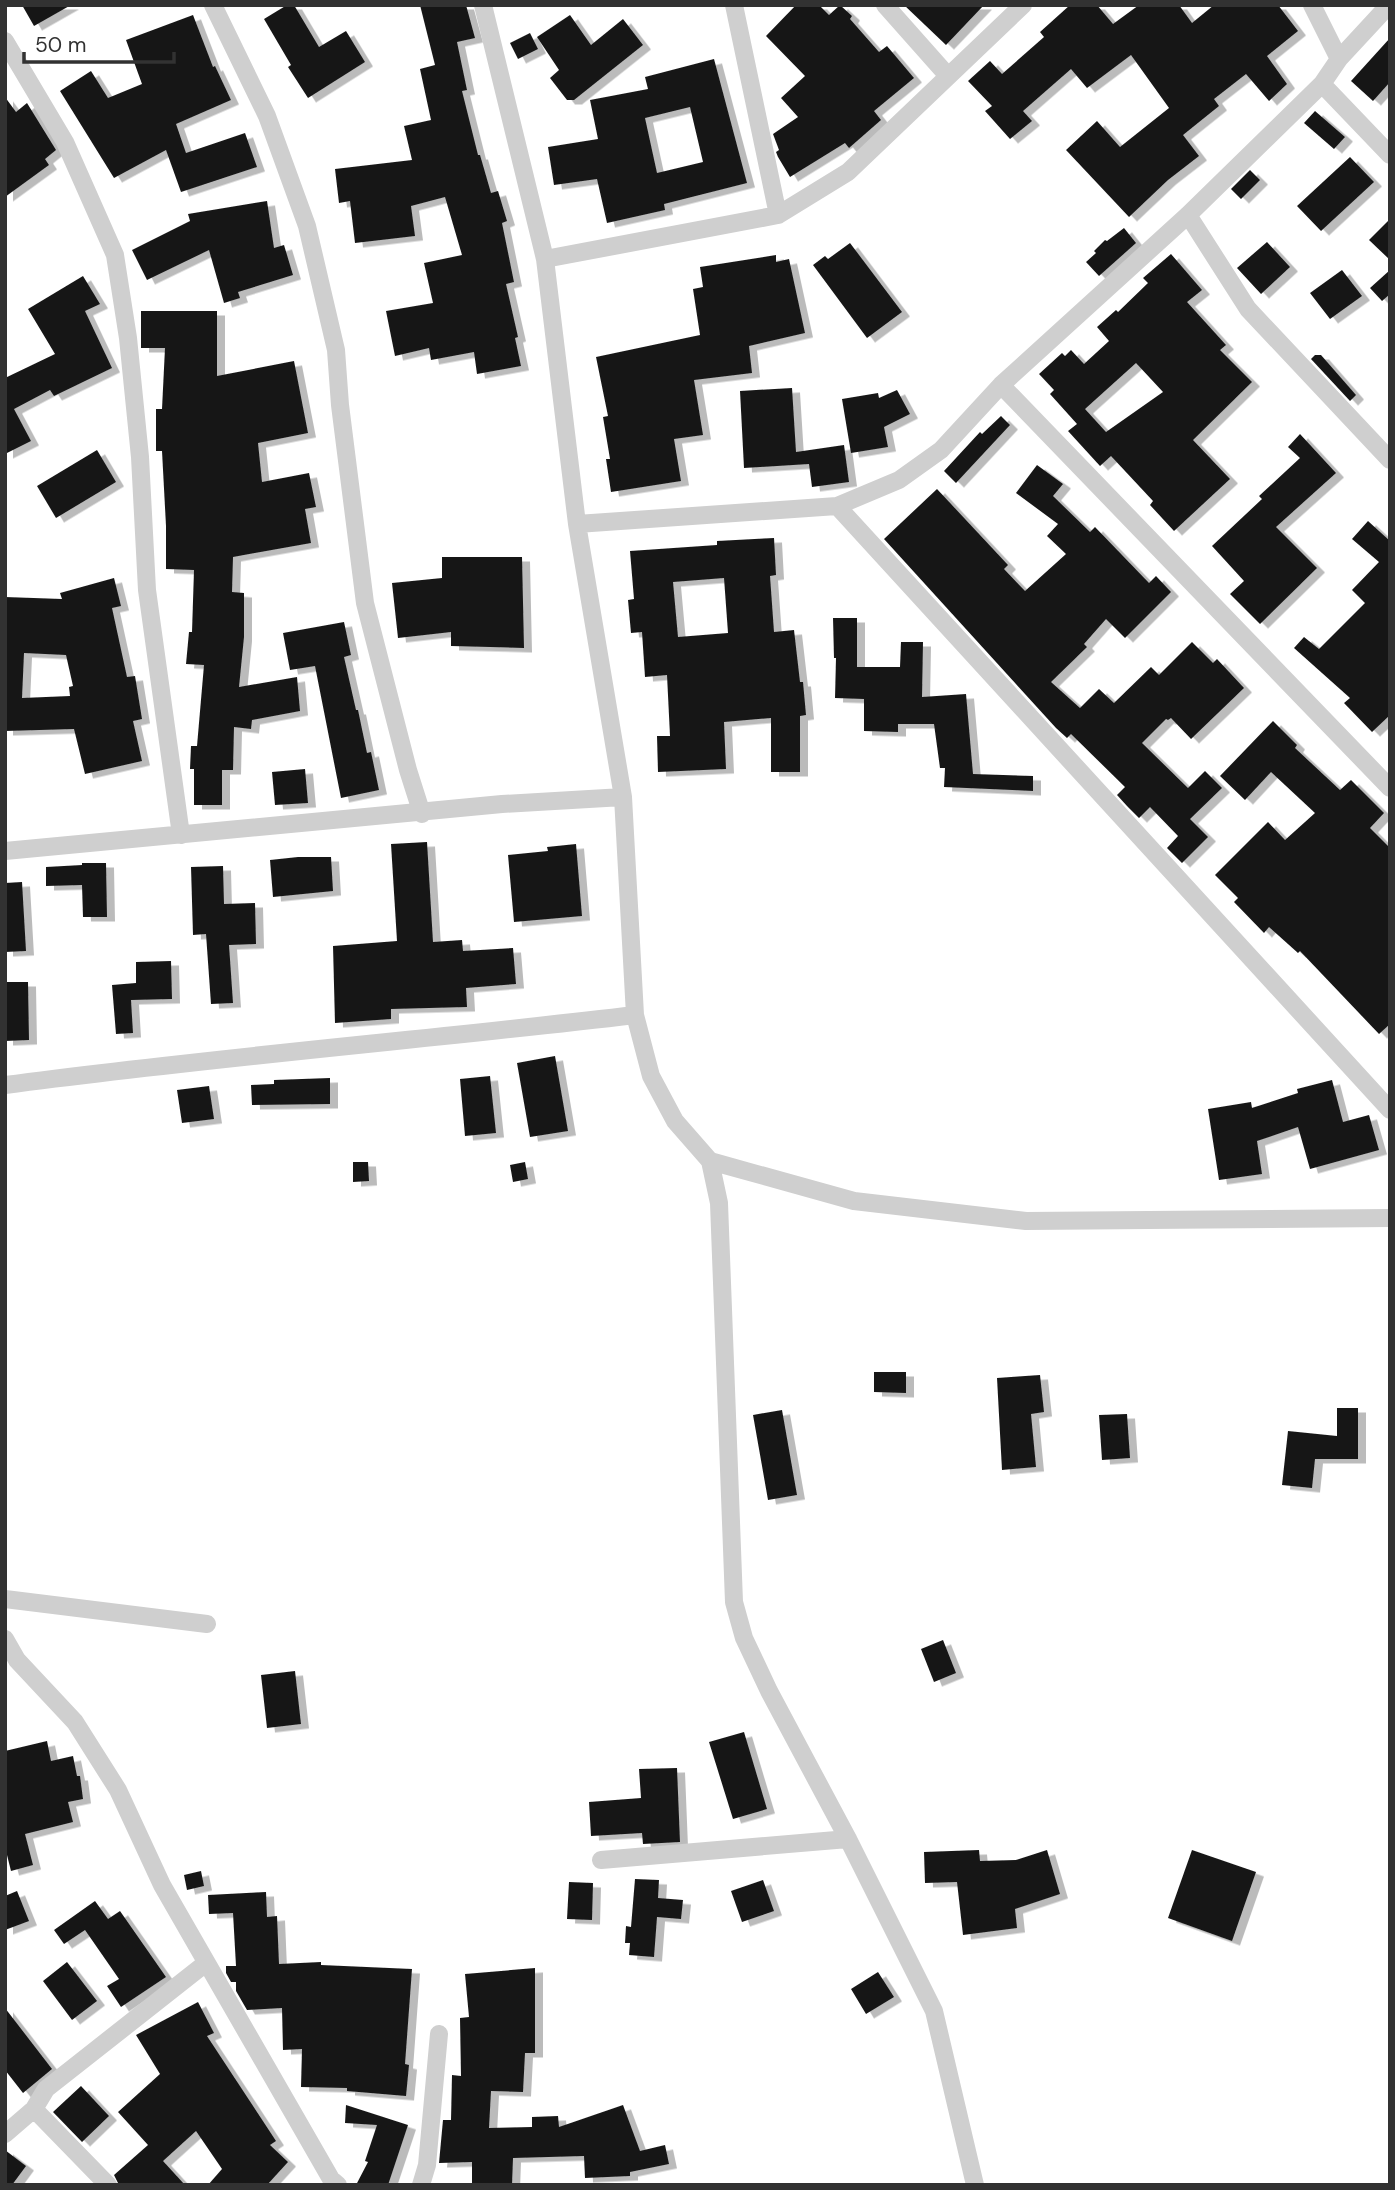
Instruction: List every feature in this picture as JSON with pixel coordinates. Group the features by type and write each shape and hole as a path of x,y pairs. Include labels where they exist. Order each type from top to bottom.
{"street":[{"path":"213,5 267,116 307,226 335,350 365,603 422,814"},
{"path":"483,5 545,259 576,524 623,797 635,1015 651,1076 675,1121 710,1161 719,1203 734,1602 744,1638 769,1691 848,1839 933,2011 975,2185"},
{"path":"734,5 778,215"},
{"path":"885,5 948,76"},
{"path":"545,259 778,215 848,172 1024,5"},
{"path":"1312,5 1339,59"},
{"path":"576,524 837,506 899,480 940,450 1001,384 1188,215 1322,84 1339,59 1389,5"},
{"path":"5,41 65,142 114,254 128,338 141,457 147,590 181,835"},
{"path":"1322,84 1390,155"},
{"path":"1188,215 1248,309 1390,460"},
{"path":"1001,384 1390,788"},
{"path":"837,506 1390,1110"},
{"path":"5,851 422,814 502,804 623,797"},
{"path":"5,1086 308,1048 635,1015"},
{"path":"710,1161 854,1201 1026,1221 1390,1218"},
{"path":"5,1599 207,1624"},
{"path":"5,1639 18,1660 75,1722 118,1790 162,1885 324,2167 338,2185"},
{"path":"601,1860 848,1839"},
{"path":"5,2134 34,2109 46,2089 206,1963"},
{"path":"421,2185 427,2165 439,2034"},
{"path":"34,2109 108,2185"}],"building":[{"path":"22,5 71,5 34,26"},
{"path":"287,5 294,5 319,47 346,31 365,62 308,98 288,67 291,65 264,19"},
{"path":"420,5 466,5 475,38 457,42 467,90 462,91 478,155 491,193 498,191 507,221 502,223 514,282 506,284 518,337 515,338 521,366 477,374 474,352 431,360 429,348 395,356 386,311 433,303 424,263 462,255 445,197 411,206 415,236 355,243 350,201 339,203 335,169 412,160 404,126 431,120 420,69 435,65"},
{"path":"796,5 819,5 829,15 840,5 852,16 850,19 879,52 887,46 914,78 874,111 881,120 849,148 845,143 790,177 776,152 779,150 773,134 798,117 781,98 805,76 766,36"},
{"path":"904,5 984,5 946,45"},
{"path":"1070,5 1097,5 1113,24 1139,5 1179,5 1192,23 1214,5 1278,5 1298,31 1267,56 1287,84 1269,101 1246,74 1214,99 1219,106 1183,135 1199,156 1168,180 1129,217 1066,150 1097,121 1120,147 1169,108 1131,55 1087,88 1071,69 1023,111 1032,121 1010,139 985,111 992,106 968,81 990,61 1002,74 1044,37 1040,32"},
{"path":"193,15 213,67 215,66 231,100 176,124 186,153 245,133 257,167 181,192 166,150 114,178 60,91 91,71 108,98 142,84 126,40"},
{"path":"570,15 591,45 623,19 643,45 574,100 567,100 550,78 559,70 537,37"},
{"path":"530,33 538,49 518,59 510,43"},
{"path":"1390,38 1390,82 1373,101 1351,81"},
{"path":"714,59 747,183 664,204 665,210 607,223 597,179 554,185 548,147 598,139 590,100 648,89 645,77","holes":["690,107 703,162 657,173 645,118"]},
{"path":"5,97 16,112 27,103 56,150 45,159 49,165 5,197"},
{"path":"1315,111 1345,137 1334,149 1304,123"},
{"path":"1350,157 1374,182 1321,231 1297,206"},
{"path":"1250,170 1260,180 1241,199 1231,189"},
{"path":"267,201 274,248 284,245 293,275 238,292 240,298 224,303 209,250 147,280 132,250 190,221 188,214"},
{"path":"1390,219 1390,260 1369,240"},
{"path":"1124,228 1136,243 1099,276 1086,262 1105,240"},
{"path":"1267,242 1290,267 1261,294 1237,268"},
{"path":"850,243 902,312 867,338 813,265 825,256 828,259"},
{"path":"1171,254 1202,290 1187,302 1226,345 1220,350 1252,382 1193,440 1230,479 1174,531 1150,505 1153,501 1111,456 1100,466 1068,431 1077,424 1050,394 1054,390 1039,374 1062,353 1065,356 1071,350 1084,364 1109,341 1097,327 1116,310 1118,312 1148,283 1143,278","holes":["1136,363 1163,392 1106,432 1085,409"]},
{"path":"776,255 776,262 789,259 805,333 749,346 752,373 694,380 703,435 674,439 681,481 611,492 606,459 610,459 603,417 608,416 596,357 700,335 693,289 703,287 700,267"},
{"path":"1342,270 1362,296 1330,319 1310,293"},
{"path":"1390,270 1390,294 1382,301 1370,288"},
{"path":"83,276 100,304 85,311 112,368 54,396 50,390 14,409 31,441 5,454 5,378 55,354 28,309"},
{"path":"141,311 217,311 217,376 294,361 308,433 258,443 262,482 309,473 316,507 305,509 311,543 233,557 232,592 244,593 244,637 239,687 297,677 300,711 252,720 251,729 234,727 233,770 222,770 222,805 194,805 194,769 190,769 191,746 197,746 204,665 186,664 189,632 192,632 194,570 166,569 162,451 156,451 156,409 162,409 165,348 141,348"},
{"path":"1315,355 1321,355 1356,395 1350,401 1311,359"},
{"path":"792,388 796,452 844,445 849,482 812,487 809,464 744,468 740,391"},
{"path":"897,390 910,414 884,427 888,447 851,453 842,399 878,393 879,398"},
{"path":"1001,416 1010,425 956,483 944,471 980,432 982,434"},
{"path":"1300,434 1336,473 1276,527 1317,568 1260,624 1230,594 1244,581 1212,546 1262,499 1259,496 1300,458 1288,447"},
{"path":"97,450 116,482 56,518 37,486"},
{"path":"1037,465 1063,484 1053,496 1090,532 1095,527 1149,583 1156,576 1171,592 1125,638 1106,619 1084,644 1087,647 1051,682 1080,708 1099,689 1114,703 1151,667 1159,675 1192,642 1213,663 1217,659 1244,688 1191,739 1171,718 1166,719 1142,743 1188,788 1205,771 1222,788 1190,819 1208,837 1182,863 1167,848 1178,836 1150,807 1139,818 1127,806 1117,795 1125,787 1071,734 1067,738 1056,728 884,539 937,489 1008,565 1004,569 1025,591 1066,554 1047,536 1058,524 1016,493"},
{"path":"1368,521 1390,541 1390,715 1372,732 1344,703 1350,698 1294,648 1304,637 1319,649 1365,603 1352,590 1379,562 1352,539"},
{"path":"774,538 776,575 770,576 774,632 794,630 800,682 803,682 806,715 800,716 800,772 771,772 771,718 724,722 726,769 658,772 657,736 670,736 667,675 645,677 642,632 631,633 628,600 634,599 630,551 717,545 717,541","holes":["724,578 728,633 678,637 673,582"]},
{"path":"442,557 522,557 524,648 451,646 451,632 398,638 392,583 442,578"},
{"path":"114,578 121,606 112,608 127,677 135,676 142,719 133,721 142,761 85,774 74,729 5,731 5,597 62,599 60,593","holes":["24,653 66,655 73,686 69,687 70,696 22,698"]},
{"path":"833,618 857,618 857,667 900,667 901,642 923,642 922,697 966,694 973,774 1033,776 1033,791 944,787 945,768 940,768 934,724 898,724 898,732 864,731 864,699 835,698"},
{"path":"344,622 351,655 344,657 367,753 371,752 379,790 341,798 315,666 290,670 283,633"},
{"path":"1273,721 1297,745 1295,748 1340,790 1351,780 1384,813 1370,828 1390,848 1390,1024 1379,1034 1300,951 1298,953 1269,927 1264,933 1234,902 1238,898 1215,875 1268,822 1285,840 1315,813 1271,772 1245,800 1220,776"},
{"path":"305,769 308,803 275,805 272,772"},
{"path":"427,842 433,942 462,940 463,951 513,948 516,984 466,988 467,1007 391,1009 391,1019 335,1023 333,946 397,941 391,844"},
{"path":"576,844 582,916 514,922 508,855 548,851 547,847"},
{"path":"331,857 333,891 273,897 270,860"},
{"path":"106,863 107,917 83,917 82,885 46,886 46,867"},
{"path":"223,866 224,904 255,903 256,944 229,945 233,1003 211,1004 206,934 193,935 191,867"},
{"path":"22,882 26,951 5,952 5,883"},
{"path":"171,961 172,999 131,1000 133,1033 116,1034 112,985 136,983 136,962"},
{"path":"5,982 28,982 29,1040 5,1041"},
{"path":"555,1056 568,1131 530,1137 517,1063"},
{"path":"490,1076 496,1133 465,1136 460,1079"},
{"path":"330,1078 330,1104 252,1105 251,1085 274,1084 274,1080"},
{"path":"1332,1080 1343,1122 1369,1115 1379,1150 1310,1169 1298,1127 1257,1141 1262,1174 1219,1180 1208,1109 1251,1102 1252,1108 1298,1093 1297,1089"},
{"path":"209,1086 214,1119 182,1123 177,1090"},
{"path":"353,1162 368,1162 369,1181 353,1182"},
{"path":"525,1162 528,1179 513,1182 510,1165"},
{"path":"874,1372 906,1372 906,1393 874,1392"},
{"path":"1040,1375 1044,1412 1031,1414 1036,1467 1002,1470 997,1378"},
{"path":"1337,1408 1358,1408 1358,1459 1315,1459 1312,1488 1282,1485 1288,1431 1337,1436"},
{"path":"782,1410 797,1495 768,1500 753,1415"},
{"path":"1127,1414 1130,1458 1102,1460 1099,1415"},
{"path":"943,1640 956,1673 934,1682 921,1649"},
{"path":"295,1671 301,1724 267,1728 261,1675"},
{"path":"744,1732 767,1809 733,1819 709,1742"},
{"path":"47,1741 51,1761 73,1756 77,1776 80,1776 83,1799 68,1802 73,1822 25,1834 33,1865 11,1871 5,1847 5,1751"},
{"path":"677,1768 680,1842 643,1844 642,1833 591,1836 589,1802 641,1798 639,1769"},
{"path":"979,1850 980,1861 1016,1860 1047,1850 1060,1894 1015,1909 1017,1928 963,1935 957,1882 925,1883 924,1852"},
{"path":"1192,1850 1256,1872 1232,1941 1168,1918"},
{"path":"201,1871 204,1886 187,1890 184,1875"},
{"path":"635,1879 659,1880 658,1898 683,1900 681,1919 657,1917 654,1957 629,1955 630,1943 625,1943 626,1926 631,1927"},
{"path":"763,1880 774,1911 742,1922 731,1891"},
{"path":"569,1882 593,1883 592,1920 567,1919"},
{"path":"17,1891 29,1921 5,1930 5,1896"},
{"path":"266,1892 267,1917 277,1916 279,1964 321,1962 321,1965 412,1969 405,2064 409,2065 406,2096 347,2091 347,2088 301,2087 302,2049 283,2050 282,2008 247,2010 236,1991 236,1982 231,1982 226,1973 226,1966 236,1966 233,1913 209,1914 208,1895"},
{"path":"95,1901 108,1919 120,1911 166,1977 121,2007 107,1986 119,1979 85,1930 64,1944 54,1930"},
{"path":"67,1962 97,2001 72,2020 43,1981"},
{"path":"535,1968 535,2053 525,2053 523,2092 491,2091 489,2128 532,2127 532,2117 558,2116 559,2127 623,2105 640,2151 665,2145 669,2164 630,2172 630,2176 585,2178 584,2156 513,2158 512,2185 472,2185 472,2162 439,2163 443,2120 451,2120 452,2075 461,2076 460,2018 469,2017 465,1974"},
{"path":"878,1972 894,1997 866,2014 851,1989"},
{"path":"198,2002 214,2033 207,2036 276,2141 270,2145 288,2162 267,2185 208,2185 222,2169 196,2131 163,2161 185,2185 119,2185 114,2175 148,2145 118,2112 160,2074 136,2035"},
{"path":"5,2008 52,2069 23,2093 5,2070"},
{"path":"81,2086 109,2116 82,2142 53,2112"},
{"path":"346,2105 408,2125 388,2185 356,2185 368,2162 365,2161 377,2125 345,2123"},
{"path":"5,2150 26,2166 12,2185 5,2185"}]}
